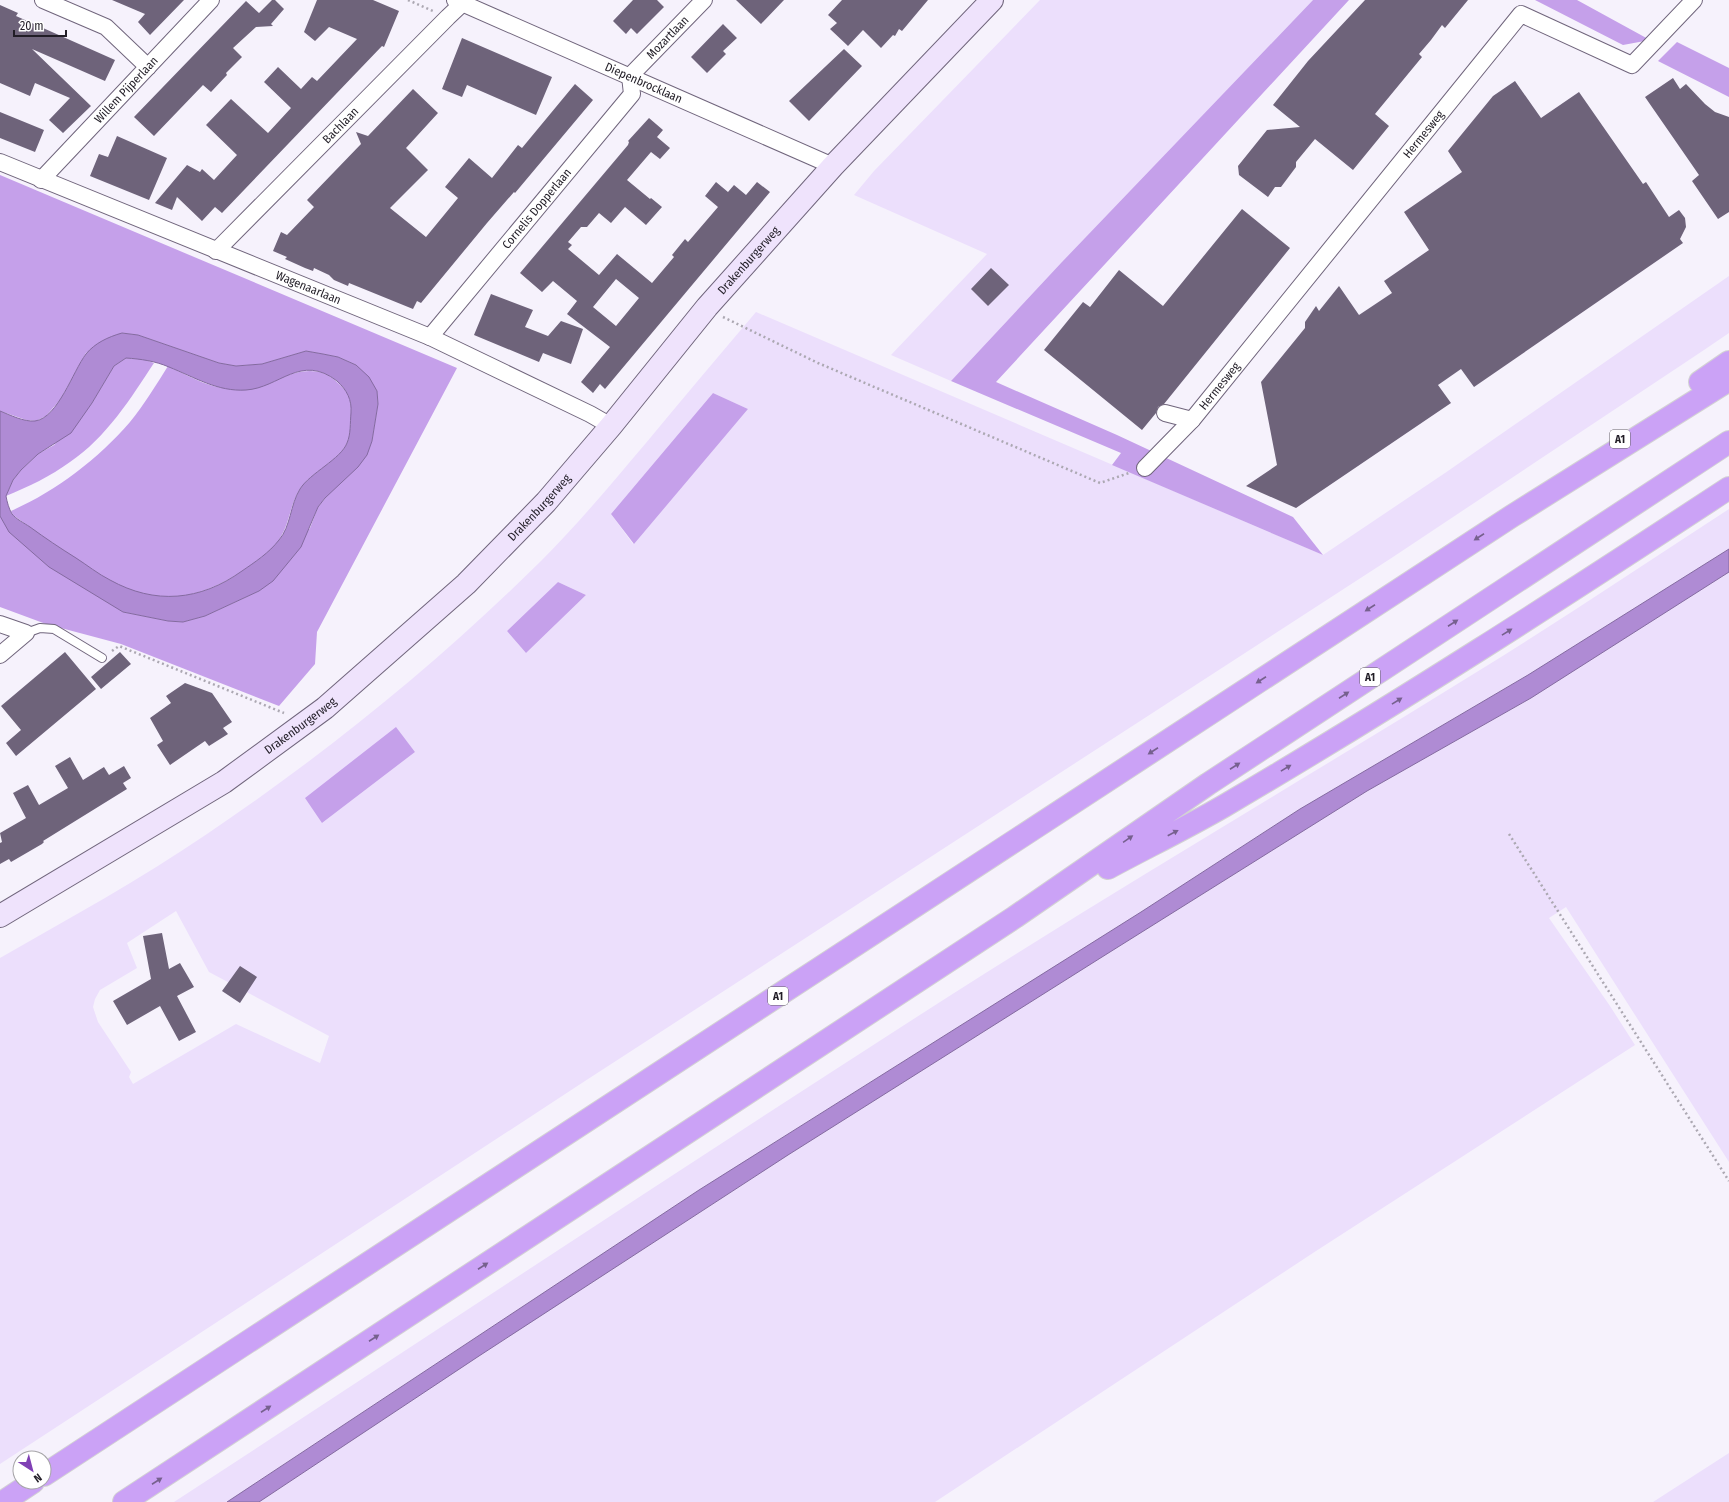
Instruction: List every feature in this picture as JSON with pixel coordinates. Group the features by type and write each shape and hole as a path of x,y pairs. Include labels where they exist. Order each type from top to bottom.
{"highway":[{"name":"A1","path":"1512,516 1729,362"},
{"name":"A1","path":"52,1470 1512,516 1729,380"},
{"name":"A1","path":"124,1502 1015,917 1215,780 1729,442"},
{"name":"A1","path":"1015,917 1243,795 1416,690 1580,586 1729,488"},
{"path":"3,1502 21,1490"}],"main road":[{"name":"Drakenburgerweg","path":"0,916 224,782 324,708 466,584 546,502 611,426 707,307 833,166 992,0"}],"street":[{"path":"43,0 106,27 148,67"},
{"name":"Willem Pijperlaan","path":"40,180 211,0"},
{"name":"Mozartlaan","path":"630,76 704,0"},
{"name":"Hermesweg","path":"1145,468 1192,420 1520,14 1632,65 1694,0"},
{"name":"Diepenbrocklaan","path":"461,1 833,166"},
{"name":"Bachlaan","path":"216,251 448,17 461,1"},
{"name":"Cornelis Dopperlaan","path":"430,337 632,94 630,76"},
{"name":"Wagenaarlaan","path":"0,162 40,180 430,337 590,414 611,426"},
{"name":"Hermesweg","path":"1165,413 1192,420"},
{"path":"0,624 26,633"},
{"path":"0,655 26,633"}],"lane":[{"path":"26,633 40,628 54,629 102,658"}],"path":[{"path":"707,307 724,318 818,363 1100,483 1145,468"},
{"path":"102,658 119,646 306,722"},
{"path":"1509,834 1729,1181"}],"shaded area":[{"path":"1040,0 1313,0 1061,263 951,381 891,355 987,254 854,195 874,171"},
{"path":"1313,0 1349,0 996,382 1117,435 1293,517 1323,555 1112,465 1121,453 951,381 1061,263"},
{"path":"1535,0 1577,0 1650,40 1623,45"},
{"path":"1677,42 1729,68 1729,97 1658,61"},
{"path":"0,175 457,368 317,632 315,664 279,706 121,644 46,624 0,607 0,516 123,612 168,621 183,622 205,616 259,591 310,528 318,507 372,441 378,404 377,391 356,365 338,357 306,351 262,364 236,366 219,363 138,335 122,333 86,353 60,400 46,416 36,421 26,420 0,411"},
{"path":"1729,276 1729,333 1393,557 585,1081 21,1450 12,1450 12,1456 0,1464 0,958 79,913 182,851 252,803 381,705 463,635 503,598 569,532 621,473 756,312 1323,555 1445,473","holes":["713,393 748,409 633,544 611,514","558,582 586,595 526,653 507,631","396,728 415,752 322,823 350,764","176,911 209,972 329,1036 320,1063 236,1024 133,1084 129,1077 131,1072 98,1022 93,1007 100,990 137,968 127,943"]},
{"path":"122,333 138,335 219,363 236,366 262,364 306,351 338,357 356,365 369,377 377,391 378,404 372,441 367,455 358,467 325,498 318,507 301,547 273,581 259,591 205,616 183,622 168,621 123,612 49,567 9,532 0,516 0,411 17,418 31,421 43,418 51,412 58,403 86,354 98,344","holes":["126,358 158,363 206,383 226,389 236,390 258,388 290,374 312,370 324,373 337,381 344,388 350,400 350,428 349,436 344,449 339,455 311,477 300,489 294,502 286,528 279,540 262,557 226,581 210,589 194,594 160,596 127,588 110,580 80,561 18,519 10,510 6,496 13,480 38,454 71,433 92,403 114,366"]},
{"path":"126,358 143,359 154,363 117,417 95,441 63,467 39,481 6,496 13,480 21,470 38,454 54,445 92,403 114,366"},
{"path":"168,366 213,386 227,388 259,386 294,373 309,371 324,374 337,382 345,390 351,406 351,417 347,443 332,461 311,477 300,489 294,501 286,526 278,542 272,548 243,571 220,584 183,596 156,597 124,588 106,578 52,543 13,515 11,511 44,494 90,462 130,422 150,395"},
{"path":"713,393 748,409 634,544 611,514"},
{"path":"1729,509 1729,549 1528,675 1300,809 1141,912 699,1190 227,1502 174,1502 659,1184 951,995 1082,913 1480,670"},
{"path":"1729,549 1729,572 1531,698 1367,791 788,1155 479,1356 259,1502 227,1502 699,1190 1141,912 1300,809 1528,675"},
{"path":"1729,572 1729,1162 1566,907 1549,918 1635,1045 1316,1251 935,1502 259,1502 479,1356 788,1155 1367,791 1531,698"},
{"path":"558,582 586,595 526,653 507,631"},
{"path":"396,727 415,752 322,823 305,798"},
{"path":"1729,1453 1729,1502 1653,1502"}],"building":[{"path":"112,0 184,0 150,35 138,22 145,14"},
{"path":"272,0 275,0 284,9 271,24 273,26 256,27 233,48 242,57 226,73 227,75 211,92 203,85 154,136 134,117 246,1 259,13"},
{"path":"317,0 373,0 399,11 384,47 382,46 222,213 215,207 202,221 177,197 172,210 155,203 187,165 200,172 202,169 214,180 237,155 206,125 231,99 268,133 291,108 264,82 278,67 301,89 312,77 317,81 357,39 329,27 315,41 304,32"},
{"path":"633,0 657,0 664,7 637,34 631,28 626,34 613,21"},
{"path":"736,0 784,0 761,24"},
{"path":"842,0 928,0 902,31 899,29 895,36 893,35 881,48 863,30 848,46 830,29 837,23 828,15"},
{"path":"1365,0 1468,0 1445,28 1442,25 1419,54 1422,57 1375,114 1389,126 1353,170 1315,139 1296,162 1296,167 1281,187 1275,187 1268,197 1239,175 1238,166 1267,130 1300,127 1273,105 1308,61"},
{"path":"0,5 18,13 16,16 115,60 105,81 32,49 91,106 63,133 49,120 70,98 35,83 30,96 0,83"},
{"path":"723,24 737,38 723,51 726,54 707,73 691,57"},
{"path":"462,38 552,77 536,115 467,85 462,97 442,89"},
{"path":"844,49 862,66 809,121 789,101"},
{"path":"1673,78 1680,89 1686,84 1715,112 1729,117 1729,212 1718,219 1692,181 1699,175 1645,97"},
{"path":"1515,81 1541,118 1579,92 1643,184 1646,182 1669,217 1679,210 1685,218 1686,227 1680,239 1683,243 1474,387 1461,369 1438,385 1451,403 1296,508 1246,486 1277,465 1261,382 1305,328 1305,322 1316,306 1319,311 1339,286 1359,315 1392,293 1384,281 1429,250 1404,212 1462,172 1448,151 1493,96"},
{"path":"575,84 593,100 515,193 514,192 487,223 421,303 417,301 413,309 349,283 348,286 334,280 329,275 314,268 313,271 285,259 287,257 273,251 281,232 287,235 314,207 307,200 361,144 356,132 368,136 413,89 438,113 406,148 428,170 390,208 426,237 458,198 445,187 469,158 492,178 518,145 522,148"},
{"path":"0,112 44,130 35,152 0,138"},
{"path":"649,118 663,130 657,137 670,148 660,159 651,152 627,180 662,207 646,225 625,207 611,223 599,213 587,227 581,227 568,242 572,245 568,249 599,275 617,254 652,283 674,257 672,255 685,239 688,242 718,207 705,196 716,182 728,192 734,185 746,195 757,182 770,192 605,389 600,384 593,393 581,382 610,347 567,314 577,301 553,281 542,292 520,273 628,145 628,141","holes":["616,279 639,298 616,326 593,307"]},
{"path":"117,136 167,158 149,200 90,176 99,154 108,157"},
{"path":"1242,209 1290,248 1164,404 1158,407 1156,413 1142,430 1044,350 1083,302 1090,307 1119,270 1163,306"},
{"path":"991,268 1009,285 988,306 971,289"},
{"path":"491,294 533,310 525,327 548,336 561,321 583,329 571,364 543,353 539,362 474,335"},
{"path":"65,652 96,689 16,756 6,743 21,730 1,706"},
{"path":"120,652 131,664 101,689 91,677"},
{"path":"185,683 212,693 232,722 223,728 228,734 209,746 205,741 170,765 157,745 163,741 150,718 171,703 166,696"},
{"path":"70,757 83,780 104,767 109,775 124,766 131,778 123,783 127,789 43,841 44,842 42,844 11,862 9,859 0,864 0,843 2,842 0,833 26,818 13,793 28,785 39,805 68,788 55,766"},
{"path":"162,933 169,969 180,963 194,987 177,996 196,1032 179,1041 160,1006 127,1025 113,1001 151,979 143,936"},
{"path":"240,966 257,977 240,1003 222,991"}]}
